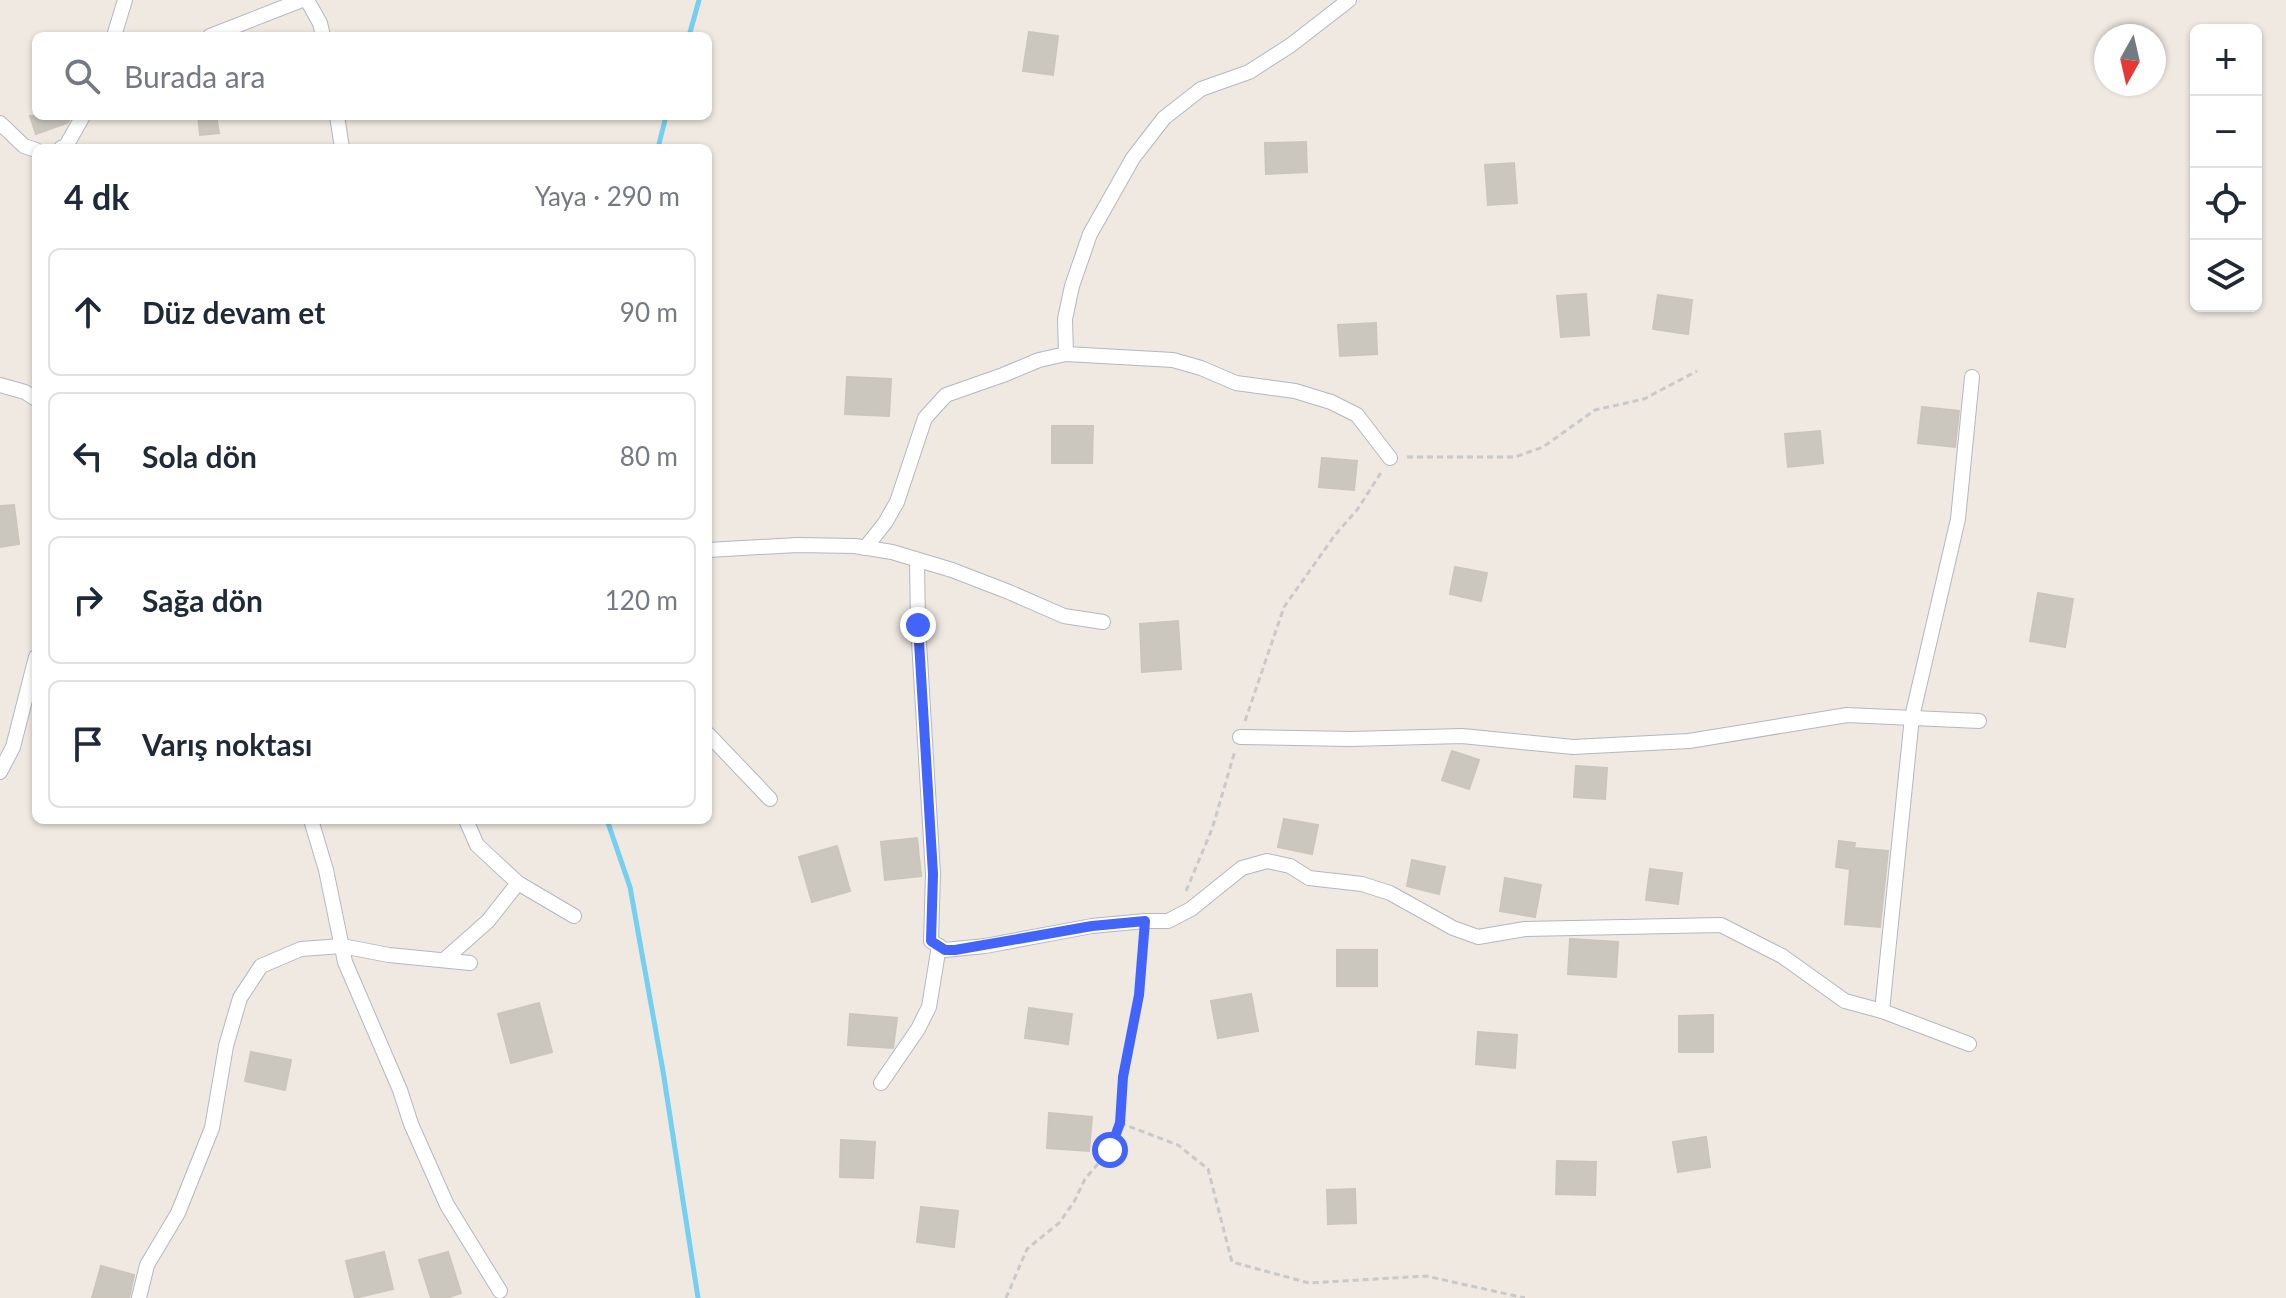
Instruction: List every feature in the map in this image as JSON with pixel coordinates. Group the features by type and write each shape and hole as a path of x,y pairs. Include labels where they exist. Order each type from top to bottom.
{"street":[{"path":"115,32 125,0"},
{"path":"220,32 304,0 320,23 322,32"},
{"path":"1066,354 1065,319 1072,286 1090,234 1133,158 1164,118 1201,89 1249,72 1291,45 1349,0"},
{"path":"67,144 81,120"},
{"path":"338,120 341,144"},
{"path":"0,123 24,146 32,149"},
{"path":"865,548 897,502 925,418 946,395 1039,360 1066,354 1173,360 1236,383 1295,391 1331,402 1357,415 1390,458"},
{"path":"1882,1011 1912,717 1958,519 1972,377"},
{"path":"0,385 32,396"},
{"path":"712,550 797,545 892,552 952,570 1064,616 1103,622"},
{"path":"917,560 933,874 931,941 945,950 1092,926 1168,921 1191,909 1242,868 1267,861 1290,866 1309,878 1362,884 1390,893 1453,928 1478,937 1525,929 1721,925 1782,956 1845,1001 1882,1011 1969,1044"},
{"path":"0,772 13,747 32,673"},
{"path":"1240,737 1350,739 1462,736 1573,747 1689,741 1847,715 1979,721"},
{"path":"712,738 770,799"},
{"path":"312,824 326,870 345,962 447,1205 500,1291"},
{"path":"468,824 477,845 518,883 574,916"},
{"path":"444,960 488,921 518,883"},
{"path":"139,1298 147,1265 178,1213 212,1128 226,1046 240,998 261,966 301,949 342,946 389,955 470,963"},
{"path":"881,1083 918,1029 929,1007 939,946"}],"path":[{"path":"1176,917 1212,829 1284,607 1335,535 1357,510 1390,458 1515,457 1543,447 1595,410 1644,399 1697,371"},
{"path":"1006,1298 1027,1249 1059,1223 1085,1179 1110,1150 1120,1123 1123,1077 1139,995 1145,921"},
{"path":"1120,1123 1178,1145 1208,1169 1232,1262 1309,1283 1426,1276 1525,1298"}],"building":[{"path":"1029,32 1058,36 1053,75 1023,71"},
{"path":"30,116 32,120 69,120 67,123 36,134"},
{"path":"198,120 217,120 219,133 200,135"},
{"path":"1306,142 1307,172 1266,174 1265,143"},
{"path":"1514,163 1517,203 1488,205 1485,165"},
{"path":"1586,294 1589,335 1561,337 1557,296"},
{"path":"1658,295 1692,300 1688,334 1653,329"},
{"path":"1376,323 1377,354 1340,356 1338,325"},
{"path":"847,377 891,379 889,416 845,414"},
{"path":"1922,407 1959,411 1955,447 1918,443"},
{"path":"1052,426 1093,426 1092,463 1052,463"},
{"path":"1820,431 1823,463 1788,467 1785,434"},
{"path":"1322,458 1357,461 1354,490 1319,487"},
{"path":"14,505 19,544 0,547 0,506"},
{"path":"1455,567 1487,573 1481,601 1450,594"},
{"path":"2038,593 2073,599 2065,647 2030,641"},
{"path":"1178,621 1181,669 1142,672 1140,624"},
{"path":"1452,751 1479,760 1469,789 1442,780"},
{"path":"1576,766 1607,768 1605,799 1574,797"},
{"path":"1284,819 1318,825 1312,854 1278,847"},
{"path":"917,838 921,876 885,880 881,842"},
{"path":"1839,841 1855,843 1854,848 1888,851 1880,927 1845,924 1850,869 1836,867"},
{"path":"837,846 850,891 812,902 799,857"},
{"path":"1412,860 1445,867 1439,894 1407,886"},
{"path":"1650,869 1682,873 1678,904 1646,900"},
{"path":"1505,878 1541,885 1535,917 1500,911"},
{"path":"1570,939 1618,942 1616,977 1568,974"},
{"path":"1337,950 1377,950 1377,986 1337,986"},
{"path":"1251,994 1258,1031 1218,1038 1211,1001"},
{"path":"539,1003 552,1052 511,1063 498,1014"},
{"path":"1029,1008 1072,1014 1068,1044 1025,1038"},
{"path":"850,1014 897,1018 893,1048 848,1045"},
{"path":"1713,1015 1713,1052 1679,1052 1679,1016"},
{"path":"1478,1032 1517,1035 1515,1068 1476,1064"},
{"path":"251,1052 291,1060 285,1090 245,1081"},
{"path":"1049,1113 1092,1117 1089,1151 1047,1148"},
{"path":"1706,1137 1710,1167 1678,1172 1673,1142"},
{"path":"841,1140 875,1142 873,1178 840,1177"},
{"path":"1557,1161 1596,1162 1595,1195 1556,1194"},
{"path":"1355,1189 1356,1223 1328,1224 1327,1190"},
{"path":"921,1207 958,1211 954,1247 917,1242"},
{"path":"384,1252 393,1289 355,1298 346,1261"},
{"path":"448,1252 461,1293 446,1298 431,1298 419,1260"},
{"path":"101,1266 134,1275 129,1298 92,1298"}],"waterway":[{"path":"690,32 699,0"},
{"path":"659,144 665,120"},
{"path":"608,824 630,887 663,1071 698,1298"}],"route":[{"path":"918,625 933,874 931,941 945,950 955,950 1092,926 1145,921 1139,995 1123,1077 1120,1123 1110,1150"}]}
